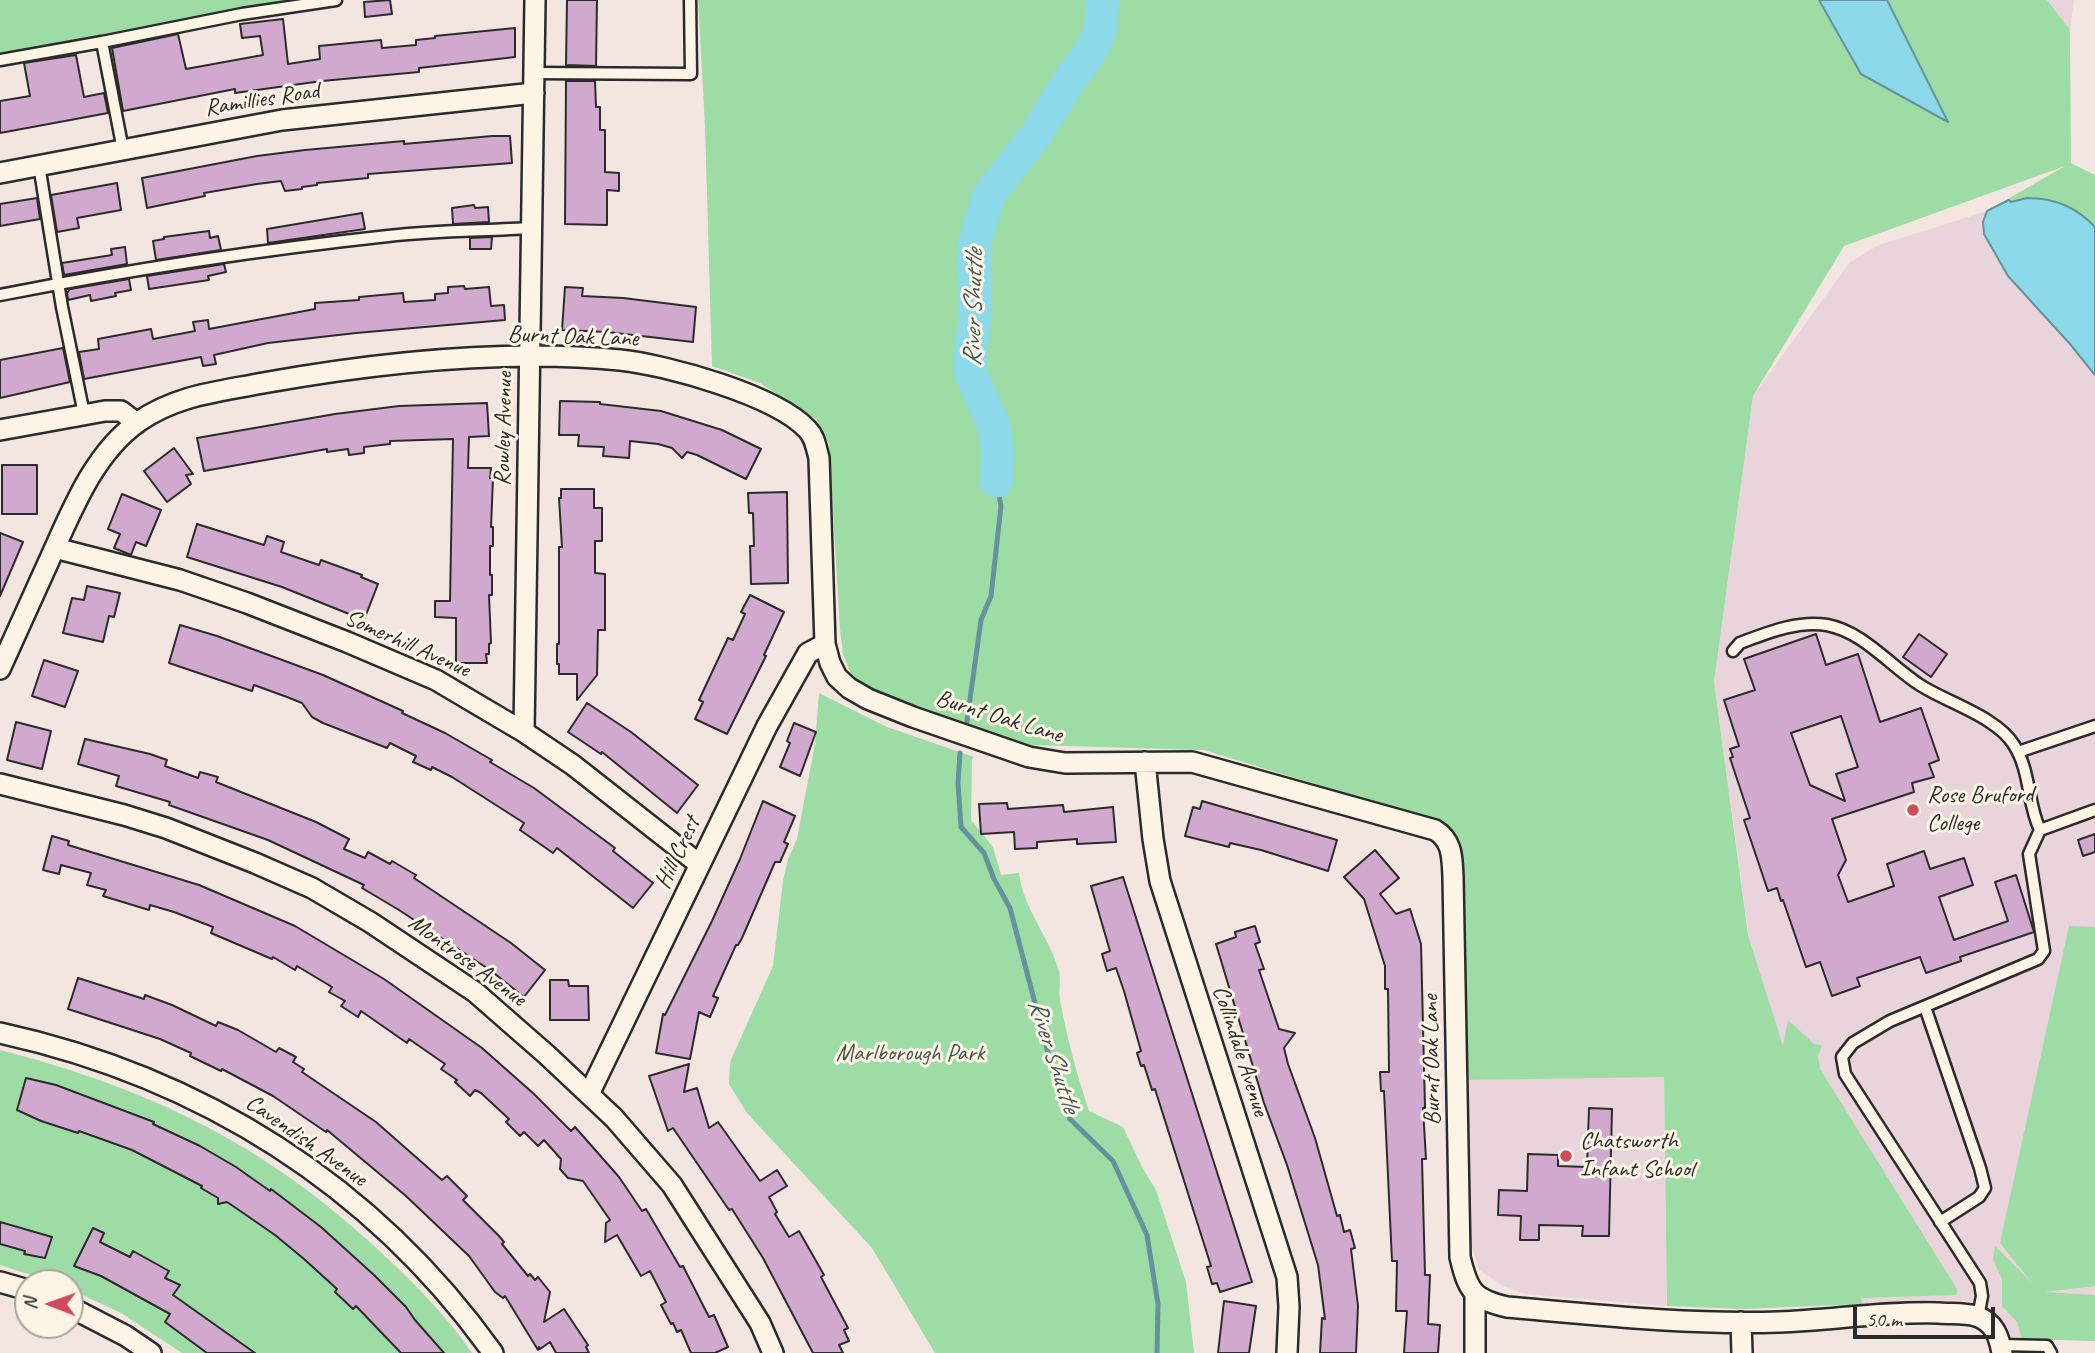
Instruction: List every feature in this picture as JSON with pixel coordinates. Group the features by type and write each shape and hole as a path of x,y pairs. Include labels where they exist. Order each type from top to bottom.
{"street":[{"name":"Rowley Avenue","path":"524,732 535,0"},
{"name":"Ramillies Road","path":"0,173 282,120 534,93"},
{"name":"Burnt Oak Lane","path":"0,669 55,548 102,457 137,423 178,400 309,375 420,363 530,357 623,361 688,374 726,386 797,420 815,440 819,458 825,645 837,677 857,693 887,708 1029,757 1065,763 1186,761 1435,830 1449,844 1452,851 1455,929 1460,1246 1465,1276 1475,1295"},
{"path":"0,430 105,411 121,411 137,423"},
{"name":"Somerhill Avenue","path":"55,548 180,580 347,642 436,680 524,732 573,765 699,864"},
{"name":"Hill Crest","path":"589,1094 699,864 798,668 808,653 825,645"},
{"name":"Collindale Avenue","path":"1145,762 1160,881 1287,1277 1287,1353"},
{"name":"Montrose Avenue","path":"0,784 166,828 312,888 370,922 475,992 614,1118 672,1185 760,1322 773,1353"},
{"name":"Cavendish Avenue","path":"0,1033 59,1048 142,1076 223,1113 265,1138 304,1164 382,1228 448,1294 493,1353"},
{"path":"1475,1295 1482,1301 1507,1307 1741,1322 1804,1321 1909,1312 1978,1317 1995,1329 2001,1349"},
{"path":"1475,1295 1475,1353"},
{"path":"84,1314 126,1336 151,1353"},
{"path":"1741,1322 1742,1353"}],"lane":[{"path":"0,60 242,14 336,0"},
{"path":"534,72 691,74 690,0"},
{"path":"102,42 123,150"},
{"path":"39,165 58,284 84,414"},
{"path":"0,295 113,274 387,236 453,230 532,228"},
{"path":"1733,651 1740,643 1809,623 1831,626 1854,635 1920,686 1998,727 2013,743 2027,772 2033,815 2040,830"},
{"path":"2018,752 2095,726"},
{"path":"1978,1317 1982,1296 1980,1283 1845,1074 1842,1057 1853,1043 1890,1021 2038,960 2044,951 2029,854 2040,830 2095,810"},
{"path":"1925,1007 1984,1178 1984,1188 1979,1198 1940,1222"},
{"path":"2001,1349 2047,1346 2051,1353"}],"shaded area":[{"path":"2047,0 2074,0 2070,30"},
{"name":"Rose Bruford College","path":"1987,211 1983,222 2095,375 2095,1341 2010,1338 2002,1321 1988,1307 1968,1301 1910,1300 1862,1304 1749,938 1714,682 1753,396 1850,262 1879,245"},
{"name":"Chatsworth Infant School","path":"1664,1076 1667,1306 1525,1294 1503,1286 1479,1270 1468,1233 1465,1080"}],"green space":[{"path":"0,0 302,0 0,55"},
{"path":"698,0 2047,0 2070,30 2071,163 2095,175 2095,321 1987,211 2065,166 1844,246 1753,396 1714,682 1748,935 1783,1046 1788,1020 1814,1044 1822,1045 1818,1056 1820,1069 1957,1289 1957,1295 1861,1298 1862,1304 1742,1309 1667,1306 1664,1077 1465,1080 1457,843 1442,823 1204,750 1031,745 886,697 866,687 851,674 843,654 840,629 829,444 817,420 760,383 712,366 705,126"},
{"name":"Marlborough Park","path":"819,693 887,727 974,757 971,820 993,847 1001,875 1019,873 1030,910 1054,956 1059,972 1066,1028 1089,1111 1123,1127 1156,1190 1186,1282 1194,1353 935,1353 872,1248 747,1113 729,1084 730,1062 773,966 783,881 788,859 797,839 815,744"},
{"path":"2069,926 2095,927 2095,1286 2045,1292 2095,1295 2095,1341 2022,1339 2017,1322 2002,1306 2002,1279 1993,1260 1995,1246 2032,1283 2000,1243"},
{"path":"0,1050 54,1065 153,1101 243,1147 330,1208 372,1244 450,1323 472,1353 182,1353 121,1313 84,1296 84,1269 14,1270 0,1265"}],"water":[{"path":"1819,0 1887,0 1948,122 1861,74"},
{"path":"2027,198 2064,205 2095,227 2095,375 2008,276 1984,234 1983,222 1987,211 2009,200 2011,202"}],"building":[{"path":"390,0 392,14 365,17 364,2"},
{"path":"567,0 597,0 596,66 566,65"},
{"path":"283,19 288,64 320,59 319,46 381,40 382,48 416,45 416,40 435,36 515,28 515,57 419,68 419,72 235,93 235,89 123,111 112,48 178,34 186,69 263,55 260,36 242,38 240,24"},
{"path":"76,55 84,97 104,93 108,113 0,133 0,101 30,96 24,63"},
{"path":"566,81 595,81 596,107 600,107 600,130 605,130 605,172 619,173 619,191 607,190 607,225 565,224"},
{"path":"510,136 512,163 368,174 368,178 317,183 302,189 285,191 281,181 204,193 205,196 147,208 142,178 257,156 305,150"},
{"path":"117,183 121,210 77,218 79,228 57,232 51,195"},
{"path":"37,198 40,219 0,226 0,204"},
{"path":"474,205 475,208 488,207 489,222 453,224 452,208"},
{"path":"362,213 365,229 268,243 267,229"},
{"path":"209,231 210,238 218,236 221,250 156,260 153,241"},
{"path":"492,237 491,249 470,249 470,238"},
{"path":"125,247 127,264 64,275 62,263 112,255 111,249"},
{"path":"224,264 226,272 208,276 209,280 149,289 147,276"},
{"path":"129,279 131,290 115,293 116,296 91,301 90,295 68,300 67,293 70,289"},
{"path":"464,286 465,289 489,287 491,306 504,305 505,320 268,343 214,355 216,364 203,366 201,357 84,379 79,352 99,349 98,339 151,329 153,339 195,331 193,322 208,320 209,329 315,309 315,303 359,300 359,297 403,293 404,302 435,300 435,294 448,293 448,287"},
{"path":"565,287 583,288 582,296 696,307 693,342 607,332 562,330"},
{"path":"63,348 70,382 0,398 0,360"},
{"path":"560,401 600,402 661,411 722,430 761,449 746,479 697,455 687,452 682,458 672,448 658,444 630,441 629,458 603,456 604,447 578,446 579,435 559,435"},
{"path":"487,403 489,436 469,437 468,468 491,468 490,478 493,478 493,546 490,546 492,595 489,595 491,643 489,654 486,654 487,663 456,663 456,618 435,617 435,601 450,601 453,439 390,441 390,444 364,447 364,453 349,455 348,449 327,452 327,449 204,471 197,438 335,414 399,406"},
{"path":"174,448 193,474 186,475 191,484 167,502 144,471"},
{"path":"2,465 37,465 37,514 2,514"},
{"path":"561,489 594,489 594,508 602,508 602,541 595,541 595,573 605,574 605,630 598,630 597,675 577,700 577,674 559,674 557,664 559,547 562,547 559,498"},
{"path":"787,492 788,583 751,584 753,513 749,513 748,493"},
{"path":"122,494 161,510 146,546 136,542 131,555 114,548 120,534 108,529"},
{"path":"197,524 264,545 267,536 284,542 281,552 319,565 321,560 378,584 364,620 282,587 187,557"},
{"path":"0,533 23,542 0,596"},
{"path":"87,586 120,593 114,617 109,616 103,642 63,633 72,598 84,600"},
{"path":"750,595 784,612 764,655 766,656 727,734 695,719 703,702 699,700 728,638 733,640 745,614 741,612"},
{"path":"180,625 323,675 445,733 534,788 615,848 613,851 653,883 633,908 557,848 553,853 520,830 524,823 452,777 432,767 431,770 413,762 416,756 390,743 387,748 323,723 312,717 302,703 287,697 254,685 252,691 169,663"},
{"path":"1816,634 1826,665 1858,654 1880,722 1921,708 1939,760 1929,764 1934,777 1912,783 1914,792 1832,819 1846,860 1838,875 1848,902 1894,886 1887,864 1924,851 1930,869 1964,858 1973,885 1939,897 1954,940 2008,921 1995,882 2016,875 2034,932 1960,957 1961,961 1926,973 1920,957 1857,978 1860,986 1832,996 1820,962 1806,967 1777,888 1768,891 1744,820 1750,818 1730,758 1733,757 1730,749 1739,746 1724,700 1755,690 1744,659","holes":["1841,716 1858,767 1836,774 1845,801 1810,785 1791,733"]},
{"path":"1919,634 1947,654 1931,677 1903,657"},
{"path":"44,660 78,671 65,707 32,696"},
{"path":"587,703 631,732 698,785 677,813 602,752 601,754 568,732"},
{"path":"16,722 51,731 42,769 7,760"},
{"path":"794,723 816,732 800,776 780,767 790,743 787,741"},
{"path":"85,739 150,754 167,760 165,766 198,778 200,772 218,777 216,782 316,822 349,839 344,849 365,858 368,852 390,864 392,861 416,875 414,878 511,943 545,970 524,997 490,970 362,888 364,885 268,840 169,805 170,802 116,786 119,776 78,764"},
{"path":"763,801 795,816 784,842 788,844 780,862 775,862 713,996 718,998 710,1017 699,1012 690,1059 656,1053 663,1014 665,1015 712,921"},
{"path":"1202,801 1337,840 1328,871 1261,850 1230,843 1229,847 1185,836 1193,807 1200,809"},
{"path":"1007,803 1008,809 1063,805 1064,812 1113,807 1116,842 1077,844 1077,839 1037,842 1037,848 1015,849 1014,832 981,834 979,804"},
{"path":"2095,834 2095,852 2083,856 2078,840"},
{"path":"52,836 69,841 68,845 199,885 295,926 384,979 482,1048 571,1131 575,1127 619,1177 642,1211 646,1209 680,1267 683,1266 709,1317 714,1315 728,1347 715,1353 691,1353 681,1330 677,1332 661,1305 666,1302 650,1271 641,1276 617,1235 605,1242 606,1223 610,1220 583,1181 568,1178 560,1169 561,1159 544,1140 538,1146 524,1132 520,1136 506,1122 509,1119 481,1093 475,1090 470,1096 455,1082 457,1080 441,1069 445,1064 409,1039 407,1043 361,1011 358,1017 341,1006 345,1001 329,992 332,987 297,966 295,970 273,957 272,959 211,933 213,927 174,912 150,905 149,910 103,896 106,890 87,885 91,873 61,865 59,874 43,870"},
{"path":"1375,850 1399,878 1380,894 1396,914 1410,909 1421,944 1426,1159 1422,1159 1425,1275 1430,1275 1428,1324 1440,1325 1438,1353 1404,1353 1407,1311 1396,1311 1397,1261 1392,1261 1384,1091 1381,1091 1380,1072 1389,1072 1388,989 1385,989 1385,966 1364,899 1344,877"},
{"path":"1123,877 1252,1282 1220,1292 1217,1283 1212,1284 1207,1267 1211,1266 1155,1089 1152,1090 1144,1065 1141,1066 1137,1053 1141,1051 1116,968 1107,971 1102,954 1110,951 1091,886"},
{"path":"1255,926 1260,942 1255,944 1264,969 1259,970 1279,1029 1295,1033 1284,1048 1288,1064 1315,1138 1337,1216 1340,1215 1344,1232 1350,1230 1355,1248 1351,1249 1358,1306 1356,1353 1320,1353 1322,1318 1325,1319 1318,1265 1287,1165 1264,1103 1216,944 1236,937 1235,932"},
{"path":"78,978 144,999 145,995 216,1026 218,1022 238,1030 276,1052 279,1048 296,1057 293,1062 304,1069 302,1072 376,1122 442,1180 447,1176 467,1196 463,1200 499,1236 504,1242 502,1244 528,1276 530,1274 535,1280 538,1277 550,1292 544,1322 564,1309 588,1345 586,1347 589,1353 556,1353 550,1342 538,1350 505,1296 503,1298 495,1292 469,1256 406,1196 327,1130 326,1132 273,1096 222,1069 221,1071 190,1056 191,1053 160,1039 68,1009"},
{"path":"550,980 568,980 569,986 588,986 589,1020 550,1020"},
{"path":"689,1064 684,1092 697,1088 709,1128 718,1122 760,1181 777,1170 787,1186 769,1197 777,1212 775,1214 789,1237 799,1231 824,1275 821,1277 848,1328 844,1330 849,1341 839,1345 843,1353 813,1353 763,1258 732,1209 729,1210 673,1128 668,1131 649,1076"},
{"path":"26,1078 56,1085 154,1122 153,1124 236,1167 270,1191 271,1189 321,1227 374,1275 406,1307 444,1353 401,1353 356,1306 353,1309 335,1292 337,1289 304,1259 227,1202 218,1204 218,1198 201,1188 202,1186 132,1150 41,1121 17,1110"},
{"name":"Chatsworth Infant School","path":"1589,1108 1612,1109 1609,1236 1582,1236 1583,1226 1539,1225 1539,1240 1520,1240 1521,1216 1498,1215 1499,1190 1527,1191 1528,1154 1558,1155 1558,1166 1587,1167"},
{"path":"0,1222 52,1237 45,1258 24,1254 25,1251 0,1244"},
{"path":"93,1228 104,1233 100,1242 130,1257 133,1251 169,1271 165,1278 180,1285 173,1295 255,1353 207,1353 165,1322 170,1314 101,1276 74,1266"},
{"path":"1224,1301 1256,1306 1249,1353 1218,1353"}],"waterway":[{"name":"River Shuttle","path":"996,481 998,455 994,426 970,372 975,318 974,244 989,195 1037,133 1070,79 1091,51 1100,31 1103,0"},
{"name":"River Shuttle","path":"966,728 981,620 991,596 1001,506 996,481"},
{"name":"River Shuttle","path":"960,753 958,783 961,827 984,853 1010,908 1056,1083 1070,1119 1113,1161 1147,1235 1158,1304 1157,1353"}],"place":[{"name":"Rose Bruford College","path":"1913,810"},
{"name":"Chatsworth Infant School","path":"1566,1156"}]}
